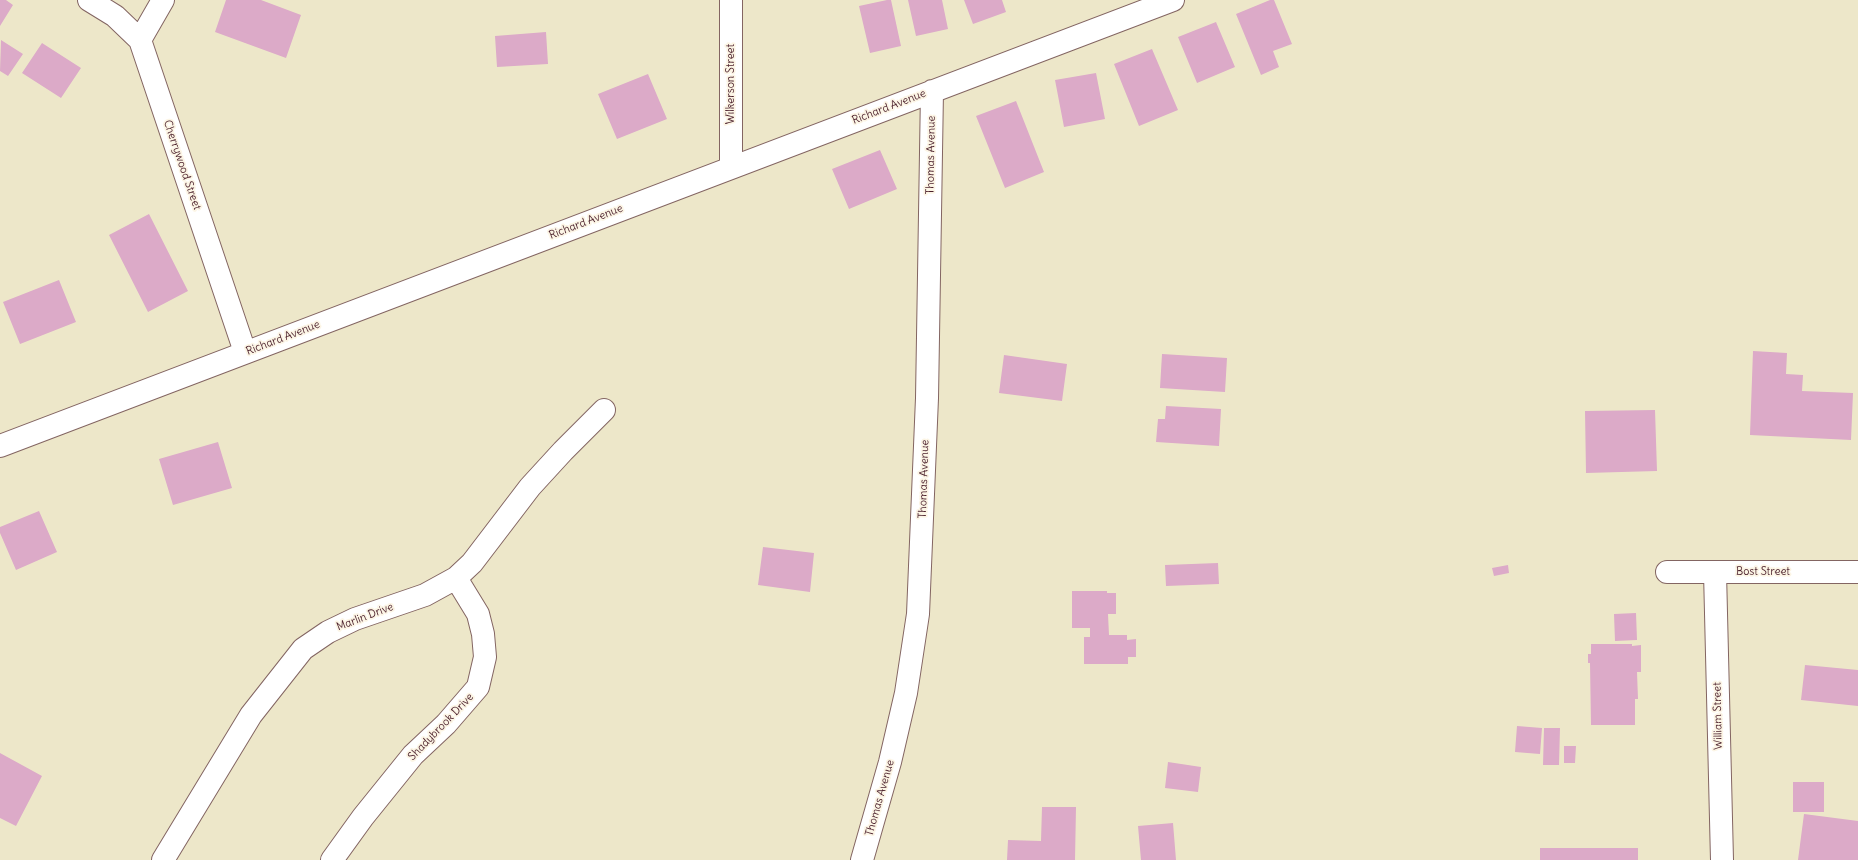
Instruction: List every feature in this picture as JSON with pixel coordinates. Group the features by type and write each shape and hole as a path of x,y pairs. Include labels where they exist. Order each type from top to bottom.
{"street":[{"name":"Cherrywood Street","path":"88,0 116,16 140,40 245,352"},
{"path":"140,40 163,0"},
{"name":"Wilkerson Street","path":"731,0 731,167"},
{"name":"Richard Avenue","path":"5,440 245,352 1173,0"},
{"name":"Thomas Avenue","path":"862,860 894,747 906,694 918,614 927,398 932,91"},
{"name":"Marlin Drive","path":"163,860 251,715 303,649 328,632 356,619 425,595 456,578 472,563 530,487 558,456 604,410"},
{"name":"Bost Street","path":"1667,572 1858,572"},
{"name":"William Street","path":"1715,572 1722,860"},
{"name":"Shadybrook Drive","path":"332,860 363,817 413,755 446,724 478,687 485,657 483,634 478,614 456,578"}],"building":[{"path":"0,0 6,0 13,5 0,26"},
{"path":"226,0 261,0 301,15 286,58 215,32"},
{"path":"891,0 901,46 870,53 859,6"},
{"path":"908,0 942,0 948,29 916,36"},
{"path":"964,0 1002,0 1006,12 973,24"},
{"path":"1270,0 1274,0 1292,44 1273,51 1279,67 1261,75 1236,14"},
{"path":"1216,22 1235,67 1197,83 1178,37"},
{"path":"546,32 548,64 497,67 495,36"},
{"path":"1,40 23,54 8,76 0,71"},
{"path":"42,43 81,68 61,98 22,73"},
{"path":"1152,49 1178,110 1139,126 1114,64"},
{"path":"1096,73 1105,119 1064,127 1055,80"},
{"path":"648,74 667,119 617,139 598,94"},
{"path":"1016,101 1044,172 1005,188 976,116"},
{"path":"880,150 897,189 849,209 832,169"},
{"path":"149,214 188,291 148,312 109,235"},
{"path":"59,280 76,322 20,344 3,302"},
{"path":"1753,351 1787,353 1786,374 1803,375 1802,391 1853,393 1851,440 1750,435"},
{"path":"1162,354 1227,358 1225,392 1160,388"},
{"path":"1004,355 1067,364 1062,401 999,393"},
{"path":"1166,406 1221,409 1219,446 1156,442 1158,419 1165,419"},
{"path":"1655,410 1657,471 1586,473 1585,411"},
{"path":"218,442 232,488 173,505 159,459"},
{"path":"39,511 57,552 16,570 0,533 0,527"},
{"path":"763,547 814,553 810,592 758,585"},
{"path":"1218,563 1219,584 1166,586 1165,565"},
{"path":"1508,565 1509,573 1494,576 1492,568"},
{"path":"1072,591 1107,591 1107,593 1116,593 1116,614 1108,614 1109,635 1127,635 1127,640 1136,639 1136,657 1128,657 1128,664 1084,664 1084,637 1090,637 1090,628 1072,628"},
{"path":"1636,613 1637,640 1615,641 1614,614"},
{"path":"1591,644 1641,645 1641,672 1637,672 1638,699 1635,699 1635,725 1591,725 1590,663 1588,663 1588,654 1591,654"},
{"path":"1805,665 1858,670 1858,706 1801,700"},
{"path":"1517,726 1542,728 1540,754 1515,752"},
{"path":"1544,728 1560,728 1559,765 1543,765"},
{"path":"1564,746 1576,746 1575,763 1564,763"},
{"path":"0,753 42,776 16,826 0,818"},
{"path":"1168,762 1201,767 1198,792 1165,788"},
{"path":"1793,782 1824,782 1824,812 1793,812"},
{"path":"1042,807 1076,807 1075,860 1007,860 1008,840 1041,841"},
{"path":"1804,814 1858,821 1858,860 1798,860"},
{"path":"1173,823 1176,860 1141,860 1138,826"},
{"path":"1540,848 1638,848 1638,860 1540,860"}]}
